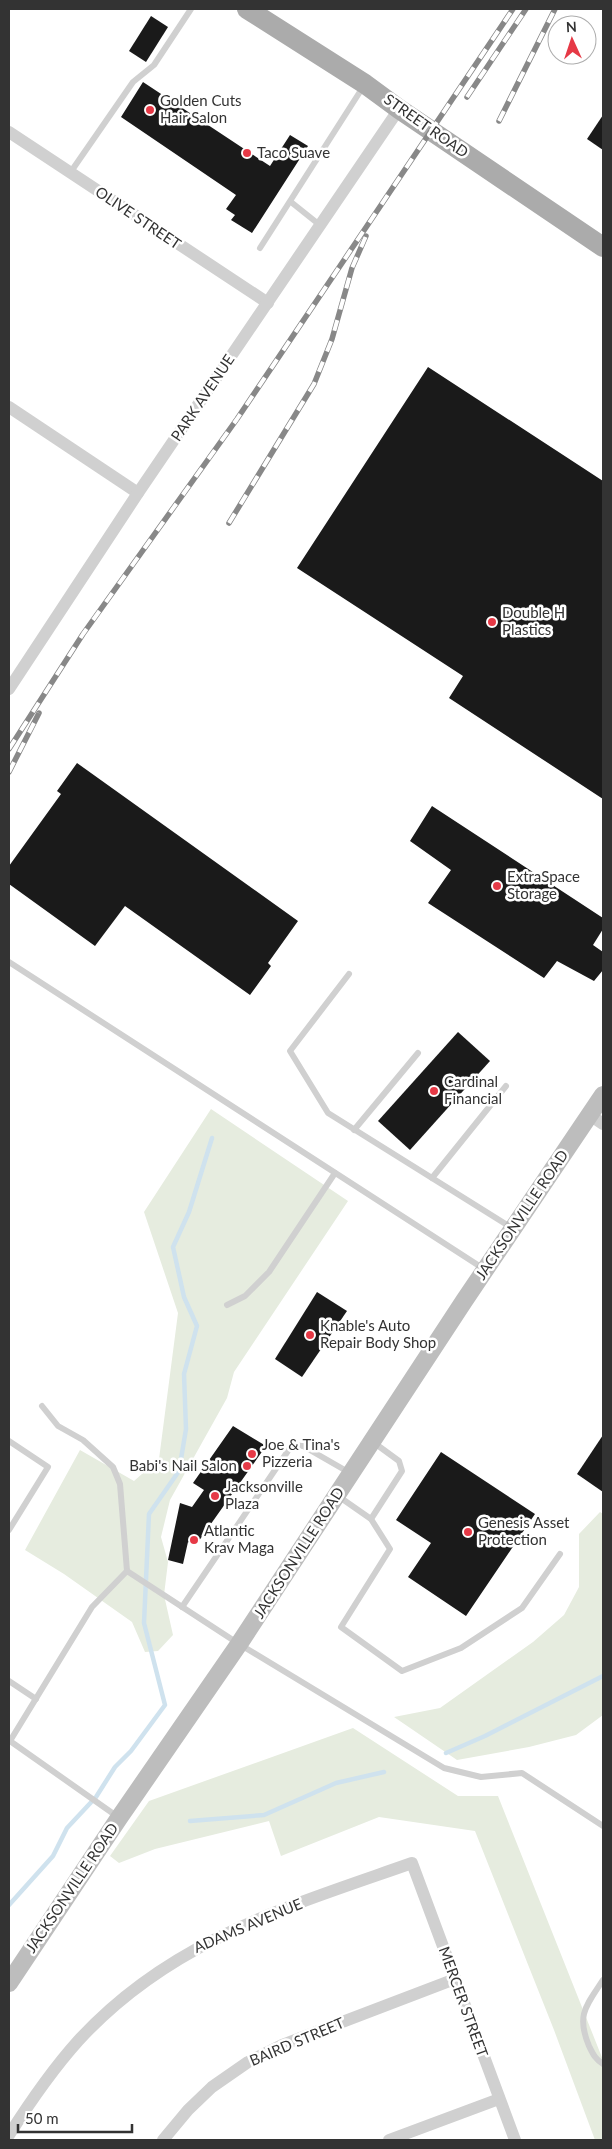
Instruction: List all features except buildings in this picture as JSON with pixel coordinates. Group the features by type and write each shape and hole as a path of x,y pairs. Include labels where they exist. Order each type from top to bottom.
{"main road":[{"name":"STREET ROAD","path":"247,9 365,84 603,247"},
{"name":"JACKSONVILLE ROAD","path":"9,1983 119,1818 239,1644 486,1270 514,1229 597,1120 603,1095"}],"street":[{"name":"PARK AVENUE","path":"10,686 138,493 399,109"},
{"name":"OLIVE STREET","path":"9,132 268,303"},
{"path":"9,407 138,493"},
{"name":"MERCER STREET","path":"412,1863 515,2140"},
{"name":"ADAMS AVENUE","path":"9,2135 41,2085 78,2041 117,2003 160,1969 185,1954 242,1926 412,1863"},
{"name":"BAIRD STREET","path":"163,2140 188,2110 212,2087 248,2062 282,2045 455,1980"},
{"path":"389,2140 499,2099"}],"lane":[{"path":"70,172 133,82 154,65 191,9"},
{"path":"260,248 365,84"},
{"path":"291,202 320,226"},
{"path":"9,962 486,1270"},
{"path":"349,974 290,1051 328,1113 514,1229"},
{"path":"354,1130 418,1053"},
{"path":"432,1178 506,1086"},
{"path":"227,1305 245,1296 269,1272 335,1173"},
{"path":"42,1406 58,1426 83,1440 113,1467 120,1484 127,1571 92,1607 10,1743 119,1818"},
{"path":"9,1441 48,1467 9,1530"},
{"path":"371,1519 402,1471 399,1461 372,1441"},
{"path":"182,1607 292,1445 303,1446 351,1473"},
{"path":"337,1495 371,1519 390,1549 341,1627 402,1671 461,1648 522,1608 560,1554"},
{"path":"127,1571 239,1644 444,1768 481,1777 522,1773 603,1826"},
{"path":"9,1681 36,1699"},
{"path":"603,1980 585,2008 582,2028 596,2059 603,2064"}],"shaded area":[{"path":"211,1109 348,1201 234,1372 227,1398 170,1500 161,1537 168,1562 164,1595 173,1635 158,1651 145,1652 132,1622 64,1574 25,1550 80,1450 134,1481 159,1459 178,1313 144,1212"},
{"path":"600,1512 603,1514 603,1715 576,1735 529,1747 457,1760 394,1717 440,1708 533,1642 564,1615 579,1587 579,1534"},
{"path":"353,1728 458,1796 498,1796 603,2060 603,2140 595,2140 554,2030 475,1831 379,1817 281,1856 269,1821 155,1849 119,1863 110,1856 149,1801"}],"waterway":[{"path":"9,1905 53,1856 67,1828 96,1797 115,1767 131,1751 165,1705 144,1623 149,1514 179,1471 186,1429 184,1374 197,1326 184,1297 173,1247 189,1212 212,1138"},
{"path":"446,1753 485,1736 603,1676"},
{"path":"190,1821 264,1815 336,1783 384,1772"}],"railway":[{"path":"9,749 83,634 237,419 513,9"},
{"path":"467,97 526,9"},
{"path":"499,121 555,9"},
{"path":"229,523 314,384 332,339 352,268 366,236"},
{"path":"9,772 39,713"}],"place":[{"name":"Golden Cuts Hair Salon","path":"150,110"},
{"name":"Taco Suave","path":"247,153"},
{"name":"Double H Plastics","path":"492,622"},
{"name":"ExtraSpace Storage","path":"497,886"},
{"name":"Cardinal Financial","path":"434,1091"},
{"name":"Knable's Auto Repair Body Shop","path":"310,1335"},
{"name":"Joe & Tina's Pizzeria","path":"252,1454"},
{"name":"Babi's Nail Salon","path":"247,1466"},
{"name":"Jacksonville Plaza","path":"215,1496"},
{"name":"Genesis Asset Protection","path":"468,1532"},
{"name":"Atlantic Krav Maga","path":"194,1540"}]}
